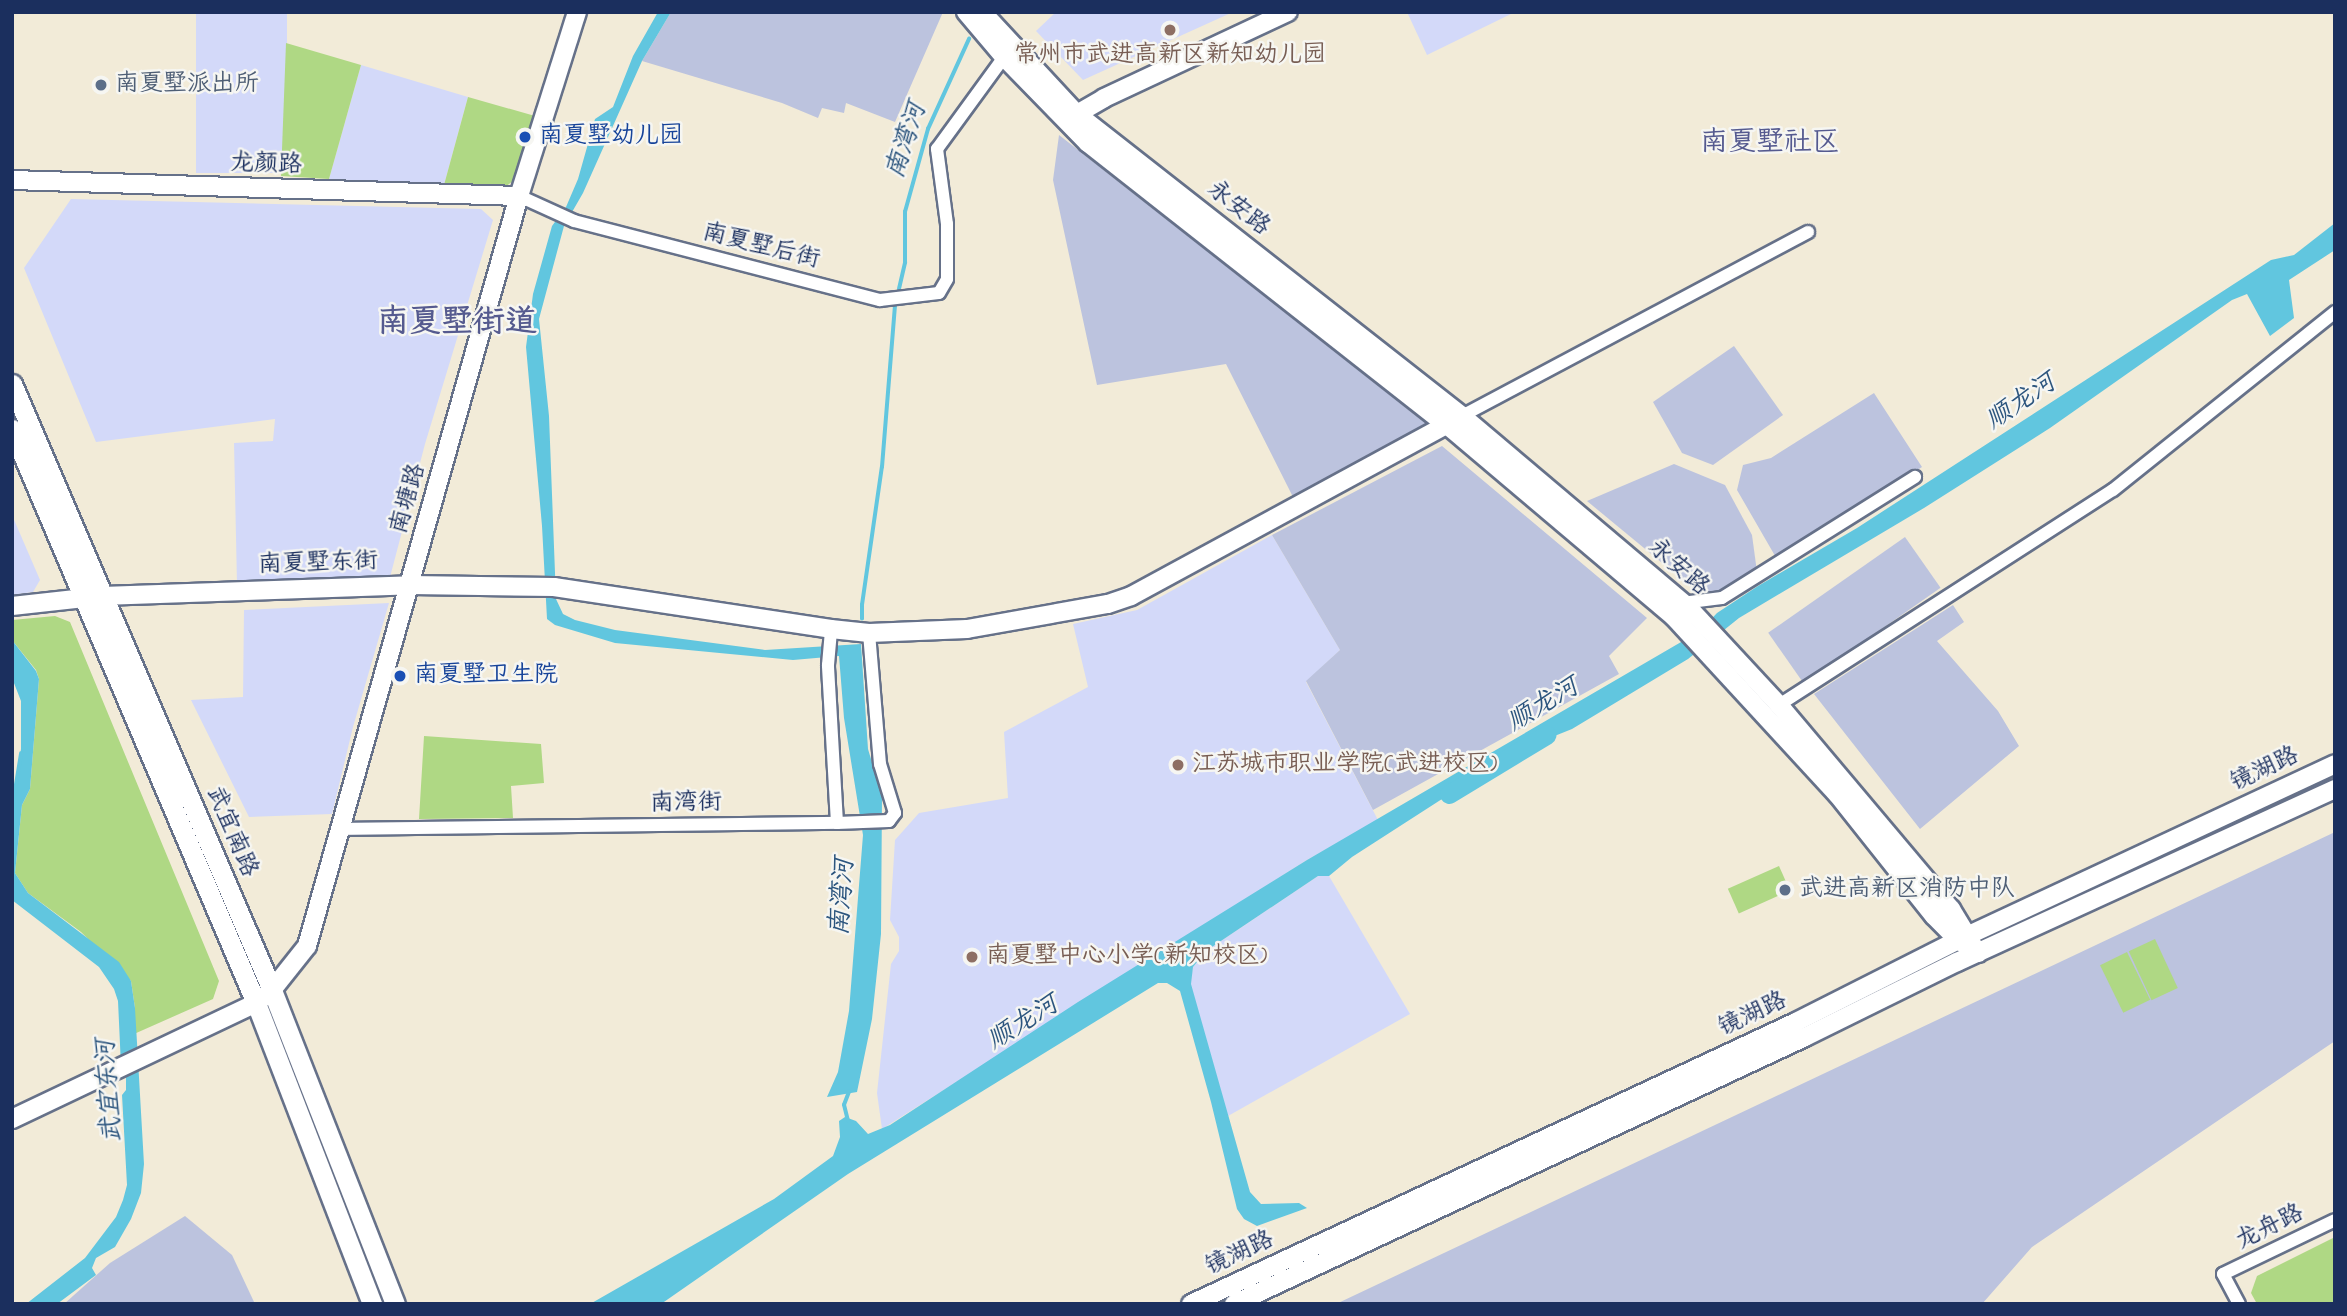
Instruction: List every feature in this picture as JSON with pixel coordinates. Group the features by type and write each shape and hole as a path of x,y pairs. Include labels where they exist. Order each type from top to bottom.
{"main road":[{"name":"武宜南路","path":"12,384 372,1304"},
{"name":"武宜南路","path":"12,429 93,596 272,990 395,1304"}],"street":[{"name":"南塘路","path":"12,1119 256,1003 272,990 307,946 519,196 577,12"},
{"path":"1070,117 1288,12"},
{"name":"永安路","path":"972,13 998,44 1070,117 1454,421 1681,609 1715,646"},
{"name":"南夏墅后街","path":"519,196 574,221 880,300 939,293 947,279 947,224 937,149 998,44"},
{"name":"永安路","path":"998,44 1070,117"},
{"name":"龙颜路","path":"20,180 519,196"},
{"path":"1454,421 1808,232"},
{"path":"1779,705 2113,490 2335,312"},
{"name":"南夏墅东街","path":"12,606 93,596 411,585 554,587 576,588 831,634 967,629 1108,604 1131,596 1454,421"},
{"path":"1681,609 1722,597 1915,477"},
{"name":"南湾街","path":"341,830 889,821 895,813 880,764 869,632"},
{"path":"831,634 828,666 837,823"},
{"path":"1715,646 1779,705 1951,909 1963,938"},
{"path":"1715,646 1934,916 1978,953"},
{"name":"镜湖路","path":"1191,1304 1796,1022 1963,938 2335,764"},
{"name":"镜湖路","path":"1234,1304 1978,953 2335,789"},
{"name":"龙舟路","path":"2239,1304 2223,1274 2335,1220"}],"shaded area":[{"path":"196,12 287,12 287,173 196,173"},
{"path":"671,12 943,12 895,122 846,103 844,113 822,108 818,118 782,103 642,61"},
{"path":"1056,12 1233,12 1083,80 1036,31"},
{"path":"1407,12 1515,12 1427,55"},
{"path":"361,65 468,97 444,185 329,179"},
{"path":"1059,135 1430,424 1293,497 1226,364 1097,385 1053,180"},
{"path":"71,199 481,209 493,220 425,444 389,581 237,584 234,443 273,441 275,419 96,442 24,268"},
{"path":"1734,346 1783,415 1713,465 1682,453 1653,402"},
{"path":"1874,393 1922,467 1778,561 1737,490 1743,465 1771,458"},
{"path":"1442,446 1647,618 1609,656 1619,674 1373,810 1306,681 1340,650 1272,535"},
{"path":"1674,464 1725,485 1752,535 1757,572 1707,600 1587,501"},
{"path":"12,515 40,580 33,592 12,595"},
{"name":"江苏城市职业学院(武进校区)","path":"1272,535 1340,650 1306,682 1378,820 1307,860 882,1129 877,1093 891,964 899,951 899,937 890,920 895,840 919,813 1008,798 1004,732 1088,687 1073,624 1137,610"},
{"path":"1905,537 1941,588 1804,684 1768,633"},
{"path":"389,603 353,727 332,814 249,817 191,700 243,697 244,610"},
{"path":"1953,605 1964,622 1937,641 1998,711 2019,746 1920,829 1814,694"},
{"path":"2335,832 2335,1041 2032,1247 1982,1304 1336,1304"},
{"path":"1318,876 1329,876 1410,1014 1228,1116 1190,983 1193,967 1206,951"},
{"path":"185,1216 232,1255 255,1304 64,1304 110,1263"}],"green space":[{"path":"286,43 361,65 329,179 281,176"},
{"path":"468,97 535,116 517,178 505,187 444,185"},
{"path":"55,616 70,622 219,981 213,999 134,1034 135,1008 131,981 81,932 28,893 15,873 22,805 30,789 39,679 36,670 12,640 12,620"},
{"path":"424,736 541,744 544,783 511,786 513,818 419,819"},
{"path":"1779,866 1790,891 1739,913 1728,889"},
{"path":"2155,939 2178,988 2152,1000 2129,951"},
{"path":"2127,952 2150,1000 2123,1013 2100,965"},
{"path":"2335,1237 2335,1304 2257,1304 2251,1293 2257,1276"}],"water":[{"path":"658,12 671,12 642,61 583,193 564,226 539,319 549,416 556,599 563,614 575,620 615,630 765,650 861,644 868,749 882,796 881,934 872,1019 857,1092 827,1097 838,1072 849,1011 863,835 844,718 839,656 793,660 615,643 555,625 547,619 542,526 526,347 533,294 552,226 566,207 578,179 595,119 613,107 633,56"},
{"path":"2335,223 2335,250 2289,280 2294,318 2270,336 2247,294 2232,300 2050,428 1924,508 1739,618 1688,659 1572,729 1515,752 1352,857 1329,876 1318,876 1206,951 1193,967 1191,984 1250,1192 1261,1204 1299,1203 1307,1208 1257,1226 1244,1219 1237,1209 1180,991 1167,983 1158,983 848,1174 661,1304 590,1304 774,1199 833,1156 840,1137 839,1121 845,1117 856,1121 868,1134 890,1125 1078,1002 1307,860 1700,631 1717,613 1758,586 1857,528 2271,260 2294,255"},
{"path":"12,640 39,679 30,789 22,805 15,873 28,893 119,962 131,981 135,1008 144,1164 141,1193 131,1219 115,1247 96,1258 92,1268 96,1275 57,1304 26,1304 85,1258 116,1217 123,1200 127,1185 122,1095 126,1090 126,1076 121,1066 118,1001 114,989 99,967 12,900 12,810 21,749 21,701 12,678"}],"waterway":[{"name":"南湾河","path":"899,289 905,263 905,212 928,129 969,39"},
{"name":"南湾河","path":"862,619 882,467 895,307"},
{"name":"顺龙河","path":"1449,794 1546,735"},
{"name":"武宜东河","path":"12,809 21,754"},
{"name":"南湾河","path":"848,1121 844,1105 849,1092"}],"place":[{"name":"常州市武进高新区新知幼儿园","path":"1170,30"},
{"name":"南夏墅派出所","path":"101,85"},
{"name":"南夏墅幼儿园","path":"525,137"},
{"name":"南夏墅卫生院","path":"400,676"},
{"name":"江苏城市职业学院(武进校区)","path":"1178,765"},
{"name":"武进高新区消防中队","path":"1785,890"},
{"name":"南夏墅中心小学(新知校区)","path":"972,957"}],"district":[{"name":"南夏墅社区","path":"1770,144"},
{"name":"南夏墅街道","path":"457,324"}]}
